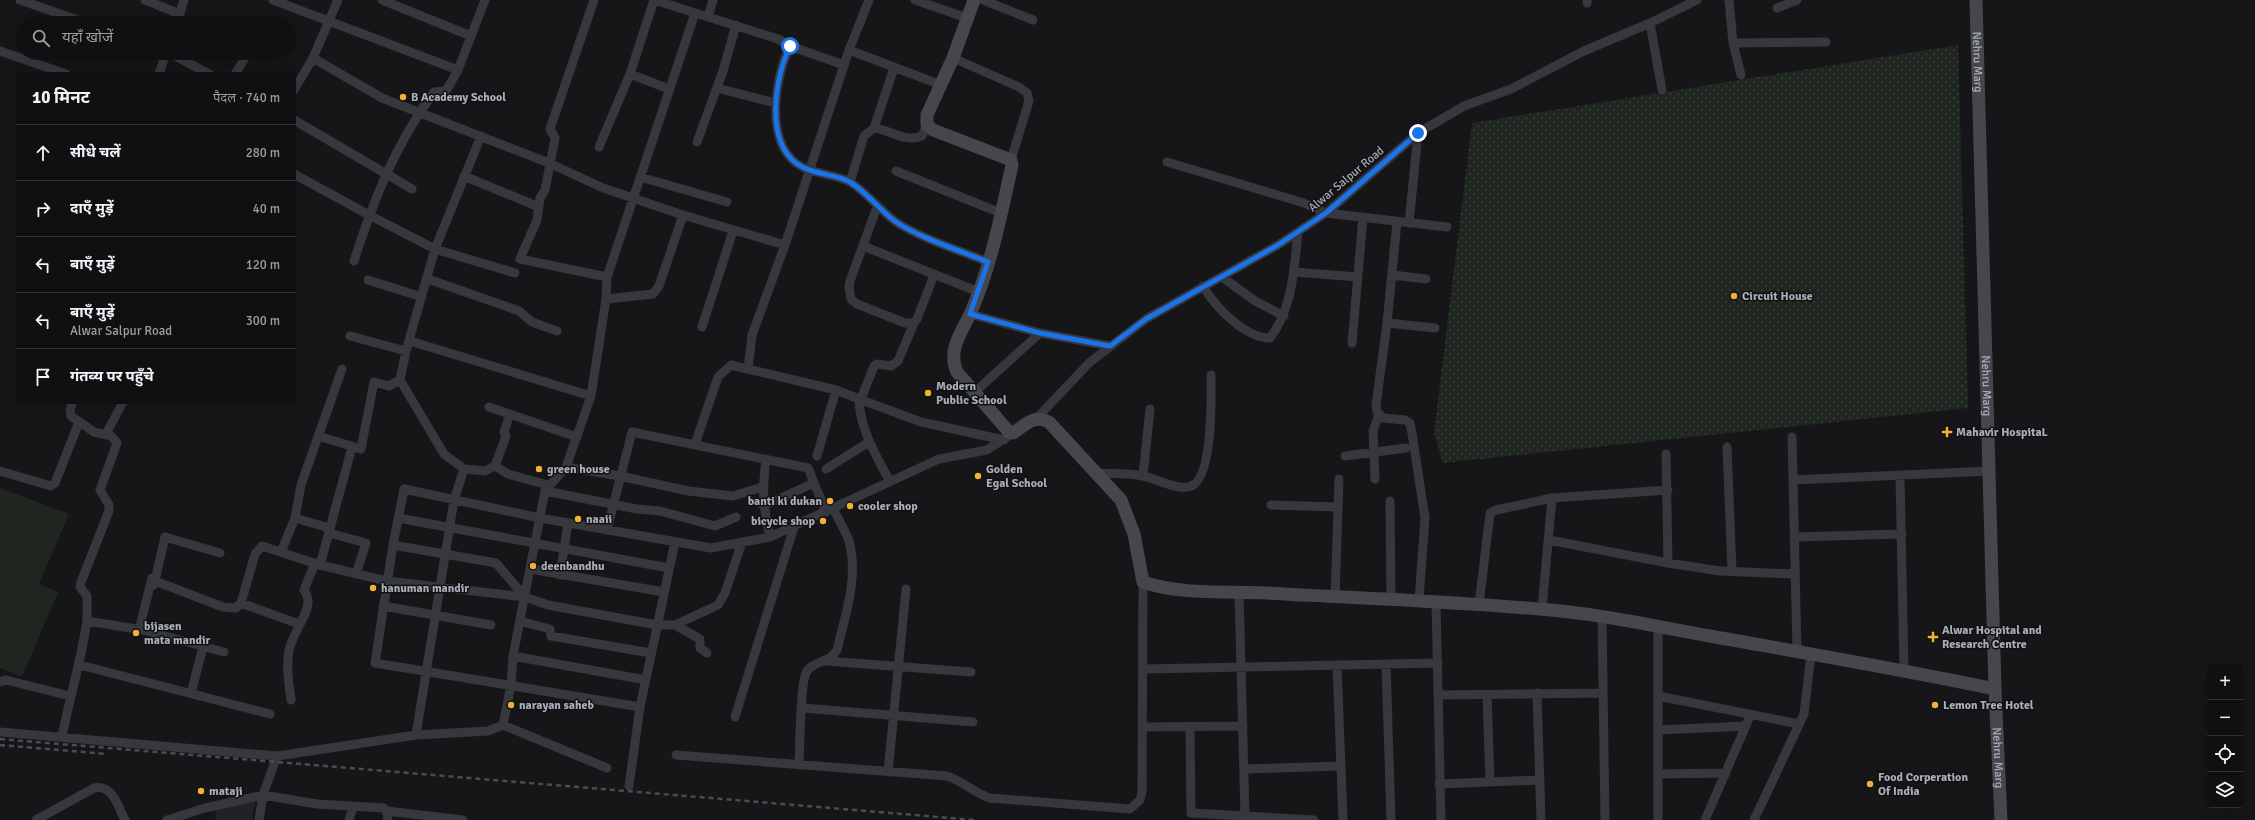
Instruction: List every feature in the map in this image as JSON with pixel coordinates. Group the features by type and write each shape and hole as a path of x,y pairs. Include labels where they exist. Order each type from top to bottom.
{"street":[{"path":"20,0 31,2 68,16"},
{"path":"144,0 180,14 184,0"},
{"path":"273,0 458,70"},
{"path":"296,87 313,58 338,0"},
{"path":"382,0 470,36"},
{"path":"354,261 385,174 418,113 434,92 446,90 458,70 485,0"},
{"path":"594,0 550,129 555,138 545,190 540,198 537,220 520,259 607,277"},
{"path":"599,147 630,74 654,0 778,38 790,46 844,65"},
{"path":"708,17 713,0"},
{"path":"748,369 752,334 785,245 849,50 869,0"},
{"path":"915,0 967,18"},
{"path":"874,128 901,138 914,139 922,136 927,125 927,115 942,85 974,0"},
{"path":"984,0 1034,20"},
{"name":"Alwar Salpur Road","path":"1038,418 1089,363 1146,319 1203,286 1222,277 1298,232 1326,213 1418,133 1464,106 1511,89 1584,52 1650,23 1697,0"},
{"path":"1730,0 1733,43 1741,75"},
{"path":"1777,8 1797,0"},
{"name":"Nehru Marg","path":"1976,0 1995,689 2001,820"},
{"path":"503,725 511,685 513,656 526,597 534,543 547,488 560,476 566,467 591,396 606,299 607,277 695,13"},
{"path":"1650,23 1662,90"},
{"path":"697,142 717,88 736,25"},
{"path":"1733,43 1826,42"},
{"path":"790,46 782,62 775,103 780,143 795,162 809,170 850,182 897,223 988,262"},
{"path":"849,50 942,85"},
{"path":"0,51 16,57"},
{"path":"313,58 382,98 550,163 603,188 733,231 785,245"},
{"path":"953,58 1019,87 1027,93 1029,101 1011,160 1012,166 1002,213 979,292 952,356 957,372 976,391 1009,432 1008,436"},
{"path":"26,60 60,72"},
{"path":"159,72 163,60"},
{"path":"183,60 205,72"},
{"path":"235,72 243,60"},
{"path":"850,182 864,136 874,128 894,68"},
{"path":"630,74 669,89"},
{"path":"717,88 775,103"},
{"path":"296,121 412,190"},
{"path":"927,125 933,130 1011,160"},
{"path":"1409,223 1418,133"},
{"path":"481,136 435,249 428,279 406,351 400,380 444,454 464,469 486,471 495,466 506,436 504,432 510,414"},
{"path":"1167,162 1304,203 1326,213 1447,227"},
{"path":"896,171 1002,213"},
{"path":"296,175 369,216 435,249 515,273"},
{"path":"464,176 539,207"},
{"path":"640,177 727,202"},
{"path":"877,206 849,288 851,299 857,304 905,323 914,323"},
{"path":"606,299 653,294 660,286 683,215"},
{"path":"1352,343 1363,217"},
{"path":"1375,479 1373,431 1379,415 1376,405 1388,323 1397,222"},
{"path":"702,327 733,231"},
{"path":"1203,286 1222,312 1262,338 1270,338 1284,316 1294,272 1298,232"},
{"path":"863,246 979,292"},
{"path":"1294,272 1358,277"},
{"path":"890,482 869,442 861,421 860,399 874,366 877,364 892,366 898,361 917,319 934,275"},
{"path":"1392,275 1426,279"},
{"path":"1222,277 1255,301 1284,316"},
{"path":"428,279 519,311 532,322 557,331"},
{"path":"368,280 422,298"},
{"path":"970,314 1040,333 1110,346"},
{"path":"1388,323 1435,328"},
{"path":"976,391 1040,333"},
{"path":"350,336 406,351"},
{"path":"410,341 591,396"},
{"path":"696,444 718,377 731,365 836,390 921,422 1008,436"},
{"path":"282,552 295,518 301,485 342,369"},
{"path":"1098,473 1143,476 1180,486 1189,487 1194,484 1207,454 1209,440 1211,375"},
{"path":"318,436 361,449 374,382 389,386 400,380"},
{"path":"817,456 836,390"},
{"path":"62,736 70,696 80,665 87,621 87,596 80,587 109,511 109,505 100,490 117,443 116,439 106,434 94,432 71,416 70,410 72,404"},
{"path":"106,434 122,404"},
{"path":"489,407 577,437"},
{"path":"1143,476 1150,409"},
{"path":"1379,415 1383,418 1405,420 1410,423 1412,432 1425,518 1419,600"},
{"path":"640,707 375,663 387,581 404,489 540,518 711,548 770,537 939,459 987,450 1033,419 1038,418 1044,419 1055,427 1121,500 1131,523 1143,582 1144,669 1142,792 1140,800 1130,808 990,798 976,793 957,779 947,776 676,755"},
{"path":"0,471 51,486 55,483 79,422"},
{"path":"607,530 612,504 632,432 808,468 814,483 848,540 852,554 852,571 848,601 837,650 833,657 812,666 803,678 803,708 799,765"},
{"path":"1792,437 1795,537 1794,574 1797,651"},
{"path":"826,469 869,442"},
{"path":"291,700 287,668 288,653 299,624 308,606 308,598 304,590 317,564 329,533 352,447"},
{"path":"1727,447 1732,571"},
{"path":"1345,456 1406,448"},
{"path":"1666,454 1668,490 1668,563"},
{"path":"766,459 762,487 763,506 770,537"},
{"path":"495,466 508,474 547,488 612,504 660,511 715,526 736,517"},
{"path":"566,467 620,476 688,491 733,496 762,487"},
{"path":"416,735 425,671 454,500 464,469"},
{"path":"1793,480 1990,471"},
{"path":"1900,476 1904,670"},
{"path":"1335,597 1340,479"},
{"path":"763,506 814,483"},
{"path":"1479,605 1490,513 1496,510 1552,498 1668,490"},
{"path":"1542,609 1552,498"},
{"path":"1390,501 1391,598"},
{"path":"1271,505 1338,507"},
{"path":"295,518 326,527 329,533 366,543 356,574"},
{"path":"398,518 449,529 669,568"},
{"path":"560,575 568,523"},
{"path":"735,716 794,527"},
{"path":"1795,537 1902,534"},
{"path":"142,628 165,537 220,553"},
{"path":"1549,540 1668,563 1732,571 1794,574"},
{"path":"629,786 640,707 675,542"},
{"path":"155,581 222,607 236,608 241,603 257,550 262,546 317,564 387,581 526,597 548,605 657,625 675,625 718,605 725,593 742,542"},
{"path":"393,545 496,563 526,597"},
{"path":"530,570 664,592"},
{"path":"1143,582 1155,586 1181,589 1335,597 1391,598 1436,603 1542,609 1602,617 1797,651 1904,670 1995,689"},
{"path":"888,772 906,589"},
{"path":"1238,592 1244,726 1245,816"},
{"path":"241,603 299,624"},
{"path":"1436,603 1441,820"},
{"path":"383,606 491,625"},
{"path":"1602,617 1605,820"},
{"path":"87,621 142,628 224,652"},
{"path":"520,621 550,629 551,636 651,653"},
{"path":"675,625 700,639 700,648 707,653"},
{"path":"1658,627 1658,820"},
{"path":"191,693 203,647"},
{"path":"1754,820 1804,714 1811,654"},
{"path":"513,656 646,680"},
{"path":"826,661 971,672"},
{"path":"1144,669 1438,663"},
{"path":"1386,664 1392,820"},
{"path":"80,665 270,714"},
{"path":"1337,665 1342,820"},
{"path":"0,682 6,680 70,696"},
{"path":"1537,693 1541,820"},
{"path":"1438,695 1603,693"},
{"path":"1487,694 1490,782"},
{"path":"1658,696 1799,724"},
{"path":"803,708 973,722"},
{"path":"1705,820 1751,714"},
{"path":"0,732 62,736 146,746 277,756 416,735 488,731 503,725 607,768"},
{"path":"1143,727 1244,726"},
{"path":"1658,730 1746,726"},
{"path":"1190,727 1191,813 1314,820"},
{"path":"259,820 263,795 277,756"},
{"path":"1244,769 1341,766"},
{"path":"1658,774 1726,773"},
{"path":"1439,784 1540,780"},
{"path":"36,820 94,788 101,787 107,789 112,794 125,820"},
{"path":"167,820 204,808 263,795 352,807 384,808 387,816 463,820"},
{"path":"349,820 352,807"}],"shaded area":[{"path":"1958,45 1968,408 1443,463 1434,433 1472,123"},
{"path":"0,488 69,514 39,584 58,592 22,677 0,668"},
{"path":"255,802 252,820 215,820 216,808"}],"railway":[{"path":"0,739 975,820"},
{"path":"0,745 107,754"}],"place":[{"name":"B Academy School","path":"403,97"},
{"name":"Circuit House","path":"1734,296"},
{"name":"Modern Public School","path":"928,393"},
{"name":"Mahavir HospitaL","path":"1947,432"},
{"name":"green house","path":"539,469"},
{"name":"Golden Egal School","path":"978,476"},
{"name":"banti ki dukan","path":"830,501"},
{"name":"cooler shop","path":"850,506"},
{"name":"naaii","path":"578,519"},
{"name":"bicycle shop","path":"823,521"},
{"name":"deenbandhu","path":"533,566"},
{"name":"hanuman mandir","path":"373,588"},
{"name":"bijasen mata mandir","path":"136,633"},
{"name":"Alwar Hospital and Research Centre","path":"1933,637"},
{"name":"narayan saheb","path":"511,705"},
{"name":"Lemon Tree Hotel","path":"1935,705"},
{"name":"Food Corperation Of India","path":"1870,784"},
{"name":"mataji","path":"201,791"}],"route":[{"path":"790,46 782,62 775,103 780,143 795,162 809,170 850,182 897,223 988,262 979,292 970,314 1040,333 1110,346 1146,319 1278,245 1326,213 1418,133"}]}
